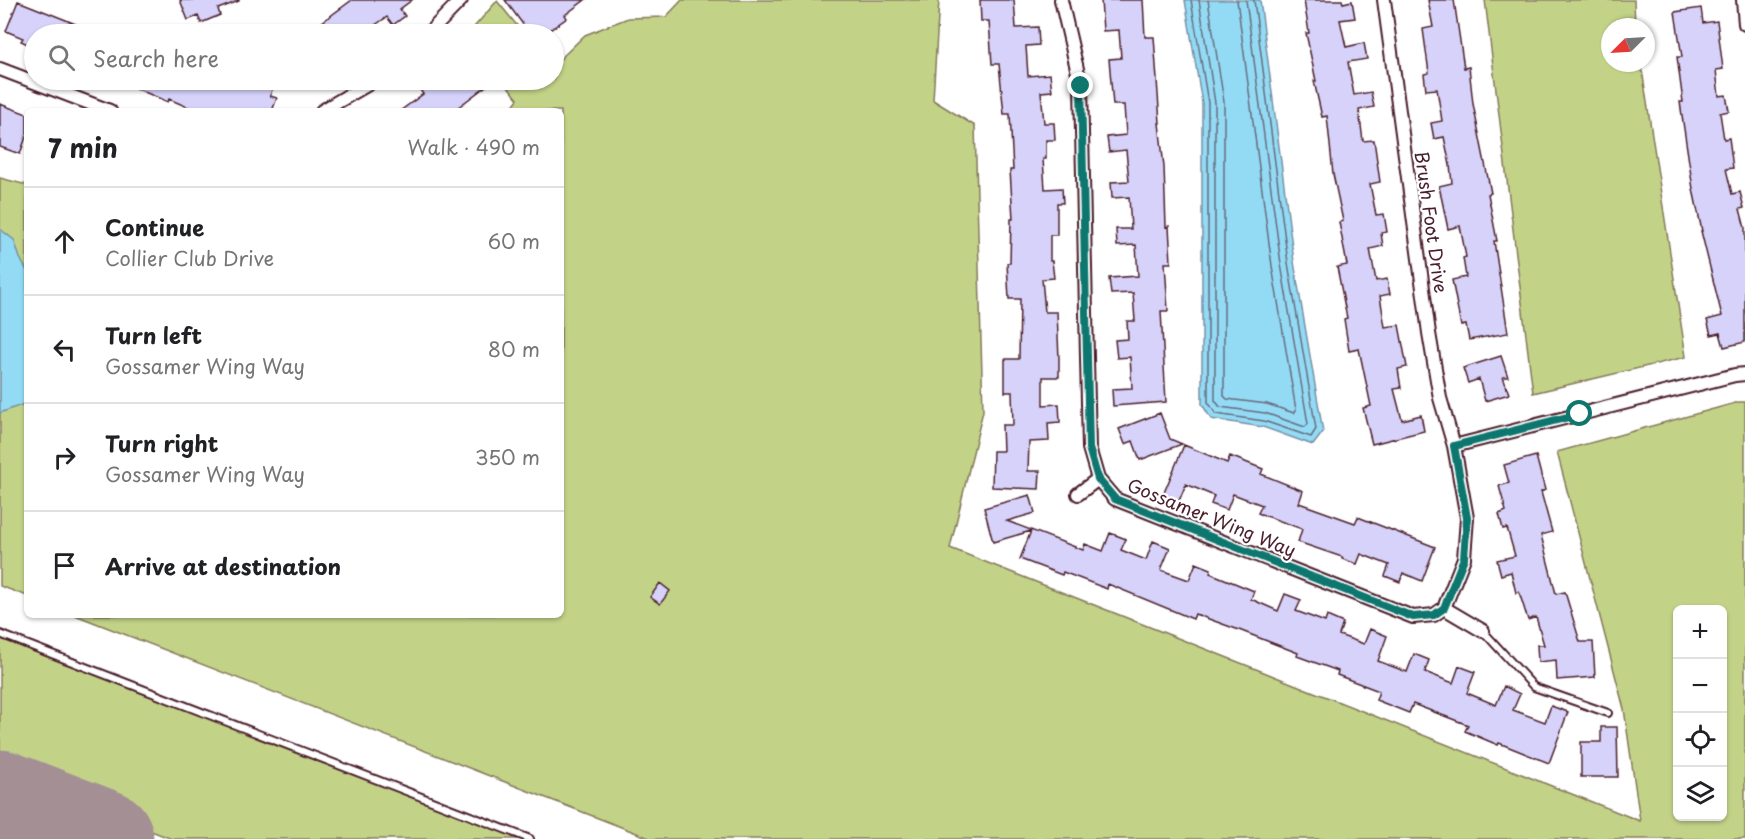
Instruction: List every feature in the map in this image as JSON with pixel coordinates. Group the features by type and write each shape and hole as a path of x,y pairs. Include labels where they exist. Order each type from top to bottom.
{"street":[{"path":"438,24 461,0"},
{"name":"Gossamer Wing Way","path":"1061,0 1081,86 1089,448 1098,479 1115,499 1413,617 1434,615 1444,608"},
{"name":"Brush Foot Drive","path":"1384,0 1429,333 1440,398 1454,446"},
{"path":"1743,0 1745,24"},
{"path":"0,69 24,78"},
{"path":"55,90 102,108"},
{"path":"327,108 358,90"},
{"path":"1483,631 1444,608 1464,558 1467,518 1454,446 1724,377 1745,374"},
{"path":"1078,494 1098,479"}],"lane":[{"path":"1483,631 1534,687 1608,713"},
{"path":"0,634 530,839"}],"green space":[{"path":"682,0 939,0 933,100 975,126 983,411 950,548 1640,821 1624,709 1557,452 1745,402 1745,839 652,839 83,618 564,618 564,108 511,108 518,99 511,90 564,90 564,55 585,35 628,18 666,17"},
{"path":"1485,0 1634,0 1635,18 1601,18 1601,72 1642,72 1686,357 1533,393"},
{"path":"497,1 516,24 477,24"},
{"path":"0,178 24,184 24,595 0,586"},
{"path":"0,637 522,839 172,839 0,773"}],"water":[{"path":"1185,0 1260,0 1294,262 1323,432 1313,445 1263,427 1211,419 1202,404 1202,103"},
{"path":"0,229 14,240 24,265 24,404 0,413"}],"building":[{"path":"180,0 239,1 218,9 220,15 201,23 198,16 188,20"},
{"path":"352,0 412,0 400,9 405,16 394,24 387,17 377,24 320,24"},
{"path":"505,0 585,0 565,15 567,18 558,24 523,24"},
{"path":"980,0 1014,0 1016,28 1038,27 1039,45 1026,46 1028,76 1050,74 1052,91 1041,92 1044,123 1054,123 1055,140 1046,140 1046,159 1043,159 1045,189 1062,188 1063,203 1057,203 1057,235 1050,235 1050,261 1052,261 1054,278 1042,279 1045,312 1057,312 1059,359 1059,377 1043,377 1043,405 1059,404 1060,422 1048,423 1049,441 1029,442 1028,471 1040,471 1039,489 992,487 993,451 1003,451 1002,425 1013,425 1012,392 1005,392 1005,359 1019,359 1020,299 1009,299 1007,263 1010,263 1011,219 1013,219 1010,114 1004,114 999,64 992,64 989,21 981,21"},
{"path":"1101,0 1143,0 1145,37 1154,37 1166,227 1169,226 1171,263 1165,263 1168,311 1161,311 1166,402 1113,406 1112,389 1132,388 1130,357 1117,358 1115,340 1128,339 1127,321 1135,321 1133,293 1111,294 1109,278 1138,276 1136,245 1117,246 1116,229 1131,229 1129,197 1112,198 1111,182 1129,181 1126,150 1109,152 1107,137 1126,135 1124,105 1113,105 1109,59 1121,58 1119,30 1103,31"},
{"path":"1304,0 1342,0 1343,3 1352,1 1355,18 1340,20 1346,47 1364,43 1367,59 1348,62 1354,95 1371,92 1374,107 1359,110 1363,141 1374,140 1380,182 1370,184 1376,215 1384,214 1387,232 1381,233 1383,246 1370,249 1376,281 1387,279 1390,294 1380,296 1385,327 1399,325 1407,367 1398,369 1401,388 1394,389 1402,420 1421,415 1424,431 1372,444 1363,408 1371,406 1359,349 1349,351 1344,319 1347,318 1337,267 1347,265 1339,222 1343,221 1333,174 1327,116 1322,117 1314,81 1316,81 1306,33 1309,33"},
{"path":"1428,0 1454,0 1464,68 1469,67 1473,104 1491,193 1488,194 1497,241 1494,241 1508,333 1469,340 1466,325 1461,326 1452,280 1466,277 1463,258 1466,257 1460,226 1448,229 1439,186 1452,183 1444,137 1434,139 1431,123 1442,121 1437,89 1426,90 1424,74 1429,73 1423,29 1433,27"},
{"path":"18,1 75,24 24,24 24,42 21,41 23,38 6,31"},
{"path":"1701,8 1703,23 1717,21 1723,69 1716,70 1719,96 1726,95 1729,111 1720,113 1724,139 1729,138 1733,168 1726,169 1732,194 1740,192 1744,208 1740,209 1745,228 1745,342 1724,347 1720,333 1711,335 1707,320 1722,316 1701,231 1680,102 1683,102 1677,57 1682,57 1675,12"},
{"path":"140,90 272,90 270,96 277,98 273,108 190,108 169,99 168,102"},
{"path":"420,90 481,90 457,108 404,108 423,94"},
{"path":"0,104 24,113 24,143 20,154 0,147"},
{"path":"1501,356 1508,377 1503,377 1509,394 1485,401 1479,379 1468,383 1463,368"},
{"path":"1160,413 1170,439 1182,444 1140,460 1133,441 1125,444 1119,429"},
{"path":"1184,445 1227,463 1230,456 1263,469 1261,474 1303,491 1299,503 1355,523 1358,517 1435,547 1422,581 1403,573 1400,582 1385,576 1389,565 1361,554 1357,564 1298,542 1302,529 1258,513 1262,505 1233,494 1227,510 1211,504 1214,496 1186,484 1179,501 1163,495"},
{"path":"1536,456 1545,490 1541,492 1552,532 1541,535 1556,594 1565,592 1580,642 1593,642 1595,677 1557,680 1556,660 1538,662 1537,645 1544,645 1536,617 1528,620 1519,592 1516,593 1511,572 1501,575 1497,560 1515,556 1507,528 1503,529 1499,514 1506,511 1499,486 1509,483 1504,465"},
{"path":"1030,495 1035,513 1007,521 1083,550 1085,544 1103,551 1110,533 1126,539 1121,550 1146,560 1153,541 1170,548 1161,570 1189,580 1196,563 1211,569 1210,573 1254,591 1251,599 1278,611 1285,594 1301,600 1296,611 1325,622 1327,616 1343,623 1339,635 1364,644 1370,629 1387,636 1378,661 1407,672 1414,654 1429,660 1425,672 1453,683 1459,666 1475,672 1467,693 1496,705 1504,686 1520,694 1513,710 1545,722 1551,706 1568,712 1549,763 1465,731 1468,725 1413,704 1409,713 1376,700 1379,691 1337,675 1338,671 1297,656 1298,653 1239,630 1195,614 1193,619 1108,584 1107,589 1020,559 1031,531 993,542 984,508"},
{"path":"660,583 670,591 660,604 650,597"},
{"path":"1601,727 1617,727 1618,777 1581,777 1581,742 1601,742"}],"runway":[{"path":"0,799 104,839"}],"route":[{"path":"1081,86 1089,448 1098,479 1115,499 1413,617 1434,615 1444,608 1464,558 1467,518 1454,446 1580,414"}]}
